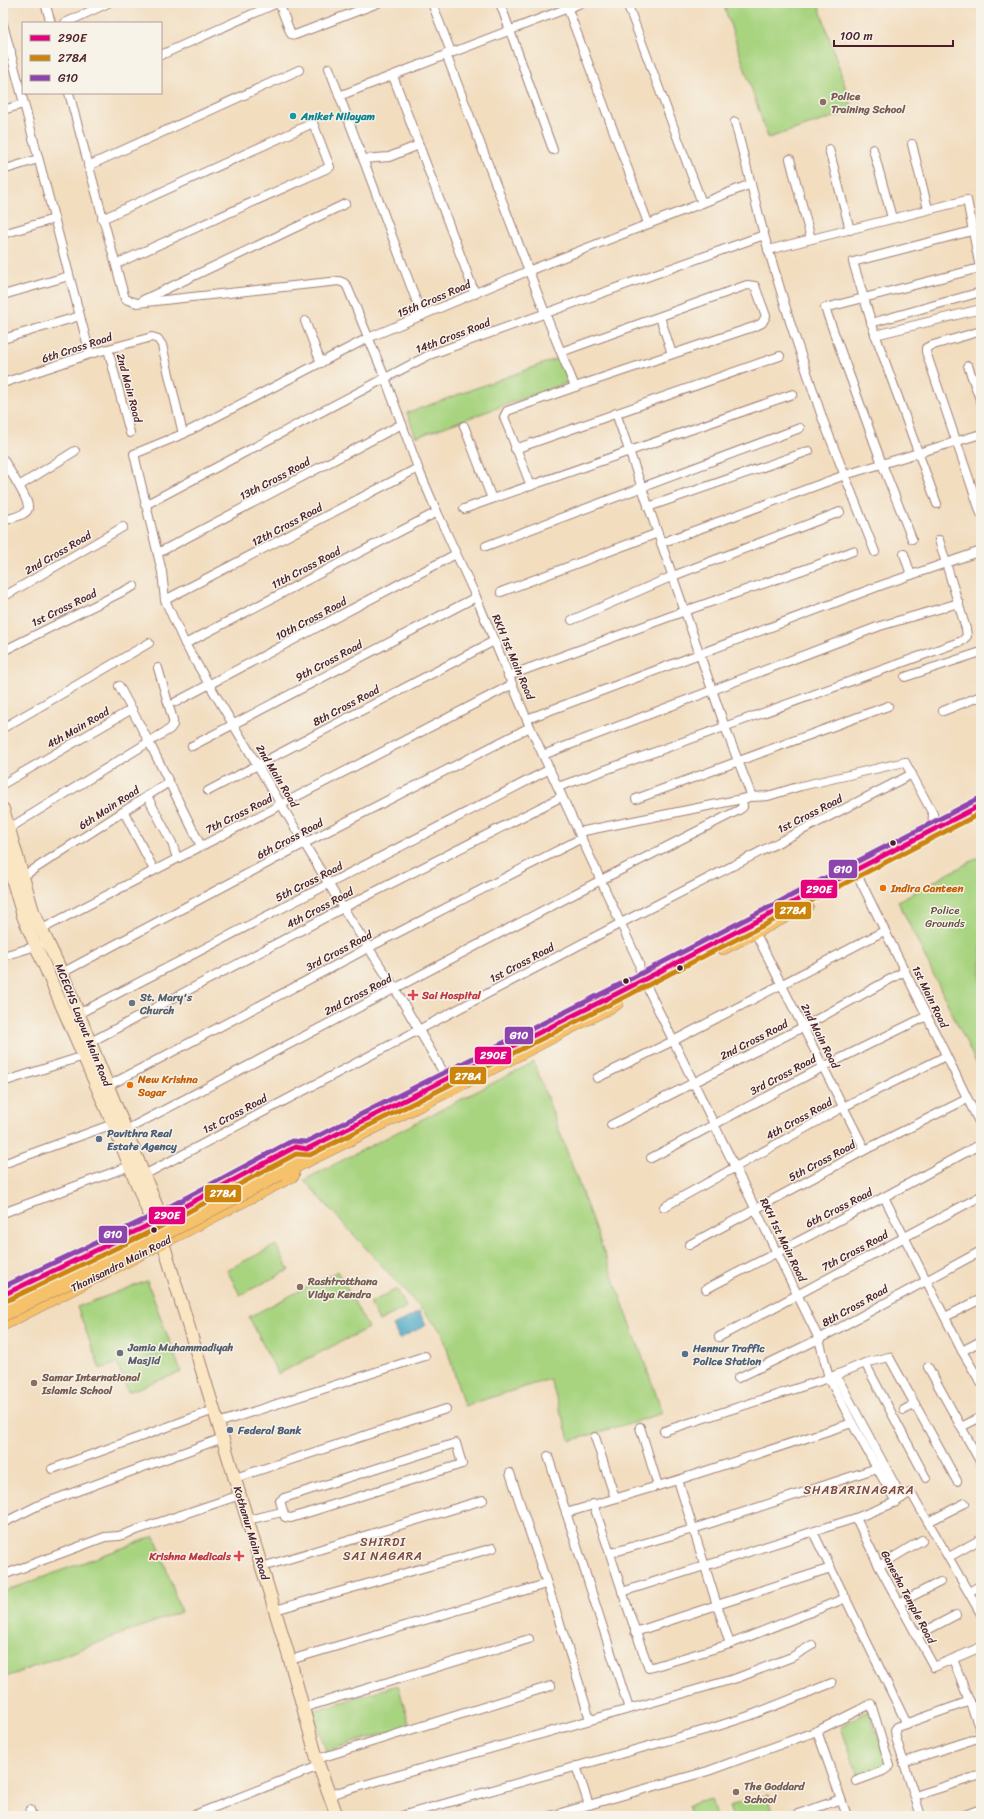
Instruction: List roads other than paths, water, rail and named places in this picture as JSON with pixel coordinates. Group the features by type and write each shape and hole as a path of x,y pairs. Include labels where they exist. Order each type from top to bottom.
{"main road":[{"name":"Thanisandra Main Road","path":"643,985 755,932 932,830 981,805"},
{"name":"MCECHS Layout Main Road","path":"3,809 8,829 12,879 33,911 42,929 43,944 113,1124 165,1244"},
{"name":"Thanisandra Main Road","path":"305,1155 449,1084 857,874 981,815"},
{"name":"MCECHS Layout Main Road","path":"3,847 23,916 62,973 78,1014 84,1048 108,1086 144,1175 155,1218"},
{"name":"Thanisandra Main Road","path":"3,1295 137,1230 155,1218 295,1147 305,1155"},
{"name":"Thanisandra Main Road","path":"3,1324 165,1244 305,1168 305,1155"},
{"path":"3,1304 305,1155"},
{"path":"3,1315 305,1155"},
{"name":"Kothanur Main Road","path":"165,1244 234,1478 290,1660 318,1762 337,1816"}],"street":[{"path":"45,3 51,22"},
{"path":"67,22 108,3"},
{"path":"162,55 278,3 291,34 295,35 378,3"},
{"path":"432,3 448,53 528,271 575,386"},
{"path":"500,3 553,150"},
{"path":"339,96 393,76 567,6 581,3"},
{"path":"627,3 702,202"},
{"path":"567,6 648,223"},
{"path":"3,24 7,52 23,104 90,354"},
{"path":"329,68 422,316"},
{"path":"88,166 299,70"},
{"path":"393,76 475,294"},
{"path":"72,94 88,166 125,299 137,303 345,204"},
{"path":"3,110 23,104"},
{"path":"736,122 768,250 824,420 875,552"},
{"path":"102,219 313,123 330,167 116,264"},
{"path":"912,144 928,209"},
{"path":"364,159 389,157 419,145"},
{"path":"873,149 892,218"},
{"path":"829,150 850,230"},
{"path":"3,170 38,159"},
{"path":"790,159 811,240"},
{"name":"15th Cross Road","path":"134,454 184,434 368,338 528,271 751,184"},
{"path":"768,250 966,200 980,268 825,308 882,464 912,539"},
{"path":"3,234 54,219"},
{"path":"937,504 875,335 853,262 972,231"},
{"name":"14th Cross Road","path":"145,505 429,355 764,235"},
{"path":"3,295 69,276"},
{"name":"RKH 1st Main Road","path":"137,303 339,281 344,282 347,286 386,378 418,468 476,597 508,676 543,755 639,963 643,985 694,1083 819,1339 832,1376 852,1423 877,1468 899,1500"},
{"path":"531,486 515,449 504,417 507,411 575,386 756,326 762,323 766,316 755,286 747,285 560,352"},
{"path":"871,322 981,292"},
{"path":"875,335 981,309"},
{"path":"3,338 80,316"},
{"path":"660,317 672,354"},
{"path":"305,321 321,363"},
{"path":"981,332 926,348 926,352 981,514"},
{"name":"6th Cross Road","path":"3,383 90,354 152,337 158,339 162,346 184,434"},
{"name":"2nd Main Road","path":"108,349 130,433"},
{"path":"515,449 780,356"},
{"path":"968,366 981,402"},
{"path":"464,510 793,394"},
{"path":"616,413 725,727 752,797"},
{"name":"13th Cross Road","path":"158,553 402,424"},
{"path":"464,426 492,499"},
{"path":"486,546 800,428"},
{"path":"661,543 845,475 981,434"},
{"path":"19,486 75,451"},
{"path":"648,507 810,451"},
{"name":"2nd Main Road","path":"134,454 145,505 158,553 165,600 185,644 232,725 305,843 343,908 395,989 449,1084"},
{"path":"3,459 7,473 19,486 28,502 29,508 26,513 3,521"},
{"name":"12th Cross Road","path":"165,600 418,468"},
{"name":"11th Cross Road","path":"185,644 437,512"},
{"path":"572,620 673,576 840,512"},
{"name":"2nd Cross Road","path":"3,597 123,527"},
{"path":"501,592 658,533"},
{"path":"558,787 962,641 967,636 959,603 939,540"},
{"path":"508,676 853,551"},
{"name":"6th Cross Road","path":"62,973 529,723 700,654 946,562 981,551"},
{"name":"10th Cross Road","path":"176,702 456,554"},
{"path":"904,554 911,575"},
{"path":"163,581 176,595"},
{"name":"1st Cross Road","path":"3,650 134,586"},
{"name":"9th Cross Road","path":"192,746 476,597"},
{"path":"543,755 880,626 959,603"},
{"name":"8th Cross Road","path":"208,791 494,641"},
{"path":"3,728 149,643"},
{"path":"905,677 981,652"},
{"path":"8,829 170,729 173,725 173,720 158,668"},
{"name":"7th Cross Road","path":"42,929 512,685"},
{"path":"119,686 201,846"},
{"path":"943,711 981,696"},
{"path":"636,799 888,706"},
{"name":"4th Main Road","path":"3,784 132,709"},
{"name":"3rd Cross Road","path":"108,1086 581,835 742,799 768,796 801,786 905,762 912,774"},
{"name":"5th Cross Road","path":"78,1014 550,769"},
{"path":"912,774 932,814 932,830"},
{"name":"1st Cross Road","path":"144,1175 621,923 912,774"},
{"name":"6th Main Road","path":"12,879 124,812 169,782"},
{"path":"147,796 172,843 177,858"},
{"name":"4th Cross Road","path":"3,1082 84,1048 343,908 562,797"},
{"name":"2nd Cross Road","path":"126,1130 601,880 740,810 743,806 742,799"},
{"path":"124,812 154,870"},
{"name":"1st Main Road","path":"857,874 981,1126"},
{"path":"597,1078 673,1041 884,931"},
{"name":"2nd Main Road","path":"755,932 865,1150"},
{"path":"3,956 43,944"},
{"name":"2nd Cross Road","path":"611,1125 803,1027 905,971"},
{"name":"3rd Cross Road","path":"651,1158 823,1067 927,1016"},
{"name":"4th Cross Road","path":"664,1207 844,1107 946,1056"},
{"name":"5th Cross Road","path":"689,1245 865,1150 967,1099"},
{"path":"3,1164 113,1124"},
{"name":"6th Cross Road","path":"706,1289 884,1197 981,1144"},
{"path":"3,1213 130,1166"},
{"name":"7th Cross Road","path":"719,1337 981,1196"},
{"path":"884,1197 962,1351 980,1377"},
{"name":"8th Cross Road","path":"738,1378 819,1339 981,1251"},
{"path":"945,1317 981,1299"},
{"path":"962,1351 981,1341"},
{"path":"218,1423 426,1356"},
{"path":"664,1431 832,1376 865,1363 889,1357 957,1480"},
{"path":"865,1363 926,1478"},
{"path":"928,1367 981,1463"},
{"path":"832,1376 899,1500"},
{"path":"904,1410 915,1404"},
{"path":"52,1469 214,1410"},
{"path":"234,1478 446,1410"},
{"path":"961,1427 981,1417"},
{"path":"566,1513 678,1480 852,1423"},
{"path":"640,1427 658,1486"},
{"path":"595,1437 615,1498"},
{"path":"3,1523 39,1505 222,1438"},
{"path":"456,1443 462,1464 291,1518 285,1517 282,1512 280,1501 284,1498 456,1443"},
{"path":"548,1456 629,1709"},
{"path":"610,1553 693,1529 877,1468"},
{"path":"510,1473 573,1663 590,1720"},
{"path":"678,1480 716,1605 730,1644"},
{"path":"622,1592 856,1518 911,1494 981,1614"},
{"path":"3,1575 105,1537 119,1536 240,1495"},
{"path":"262,1567 483,1500"},
{"path":"928,1522 965,1503"},
{"path":"593,1504 635,1632 649,1668 730,1644 846,1598"},
{"path":"248,1520 282,1512"},
{"name":"Ganesha Temple Road","path":"856,1518 879,1566 934,1667 953,1659"},
{"path":"813,1532 907,1724"},
{"path":"949,1557 981,1539"},
{"path":"879,1566 922,1540"},
{"path":"275,1610 494,1548"},
{"path":"635,1632 831,1568"},
{"path":"899,1604 940,1582"},
{"path":"290,1660 546,1584"},
{"path":"969,1592 981,1585"},
{"path":"916,1636 956,1615"},
{"path":"303,1708 529,1639"},
{"path":"329,1795 736,1678 792,1657 812,1645"},
{"path":"981,1647 953,1659 979,1719 981,1732"},
{"path":"401,1816 749,1716 832,1683"},
{"path":"192,1816 318,1762 551,1686"},
{"path":"921,1816 895,1730 897,1727 970,1701"},
{"path":"550,1816 708,1771 816,1731 870,1704 890,1766 883,1771 856,1780"},
{"path":"816,1731 847,1816"},
{"path":"904,1762 981,1737"},
{"path":"576,1766 589,1805"},
{"path":"915,1796 981,1775"},
{"path":"798,1814 840,1799"},
{"path":"962,1816 981,1809"}],"water":[{"path":"419,1312 426,1325 399,1339 393,1326"}],"place":[{"name":"Police Training School","path":"823,102"},
{"name":"Aniket Nilayam","path":"293,116"},
{"name":"Indira Canteen","path":"883,888"},
{"name":"Sai Hospital","path":"413,995"},
{"name":"St. Mary's Church","path":"132,1003"},
{"name":"New Krishna Sagar","path":"130,1085"},
{"name":"Pavithra Real Estate Agency","path":"99,1139"},
{"name":"Rashtrotthana Vidya Kendra","path":"300,1287"},
{"name":"Jamia Muhammadiyah Masjid","path":"120,1353"},
{"name":"Hennur Traffic Police Station","path":"685,1354"},
{"name":"Samar International Islamic School","path":"34,1383"},
{"name":"Federal Bank","path":"230,1430"},
{"name":"Krishna Medicals","path":"239,1556"},
{"name":"The Goddard School","path":"736,1792"}],"district":[{"name":"SHABARINAGARA","path":"859,1490"},
{"name":"SHIRDI SAI NAGARA","path":"383,1549"}],"park label":[{"name":"Police Grounds","path":"945,916"}]}
